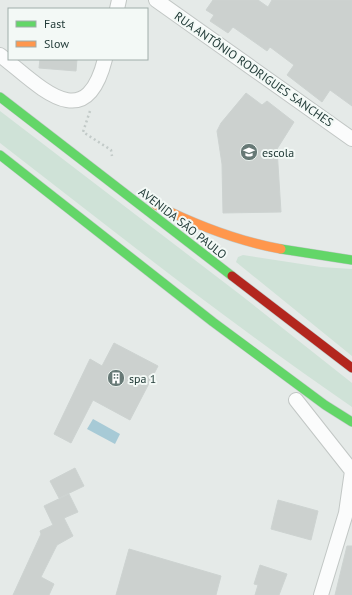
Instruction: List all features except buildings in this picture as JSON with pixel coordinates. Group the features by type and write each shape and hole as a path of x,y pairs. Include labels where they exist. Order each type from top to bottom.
{"main road":[{"name":"AVENIDA SÃO PAULO","path":"0,97 352,368"},
{"path":"0,155 213,322 325,405 352,422"},
{"path":"98,172 180,218 218,234 287,252 352,260"},
{"path":"325,405 343,427"}],"street":[{"name":"RUA ANTÔNIO RODRIGUES SANCHES","path":"156,0 352,139"},
{"path":"0,55 55,96 67,102 79,100 91,91 98,81 105,60"},
{"path":"275,368 296,400 352,471 349,511 321,595"},
{"path":"296,400 302,395 311,394"}],"path":[{"path":"83,132 111,150 112,156"}],"green space":[{"path":"0,111 242,296 352,383 352,407 218,311 0,143"},
{"path":"243,255 321,267 352,269 352,356 236,262 238,257"}],"water":[{"path":"93,419 120,434 115,444 87,429"}],"traffic: fast":[{"path":"0,97 232,276"},
{"path":"0,155 213,322 325,405 352,422"},
{"path":"281,249 352,260"}],"traffic: slow":[{"path":"156,205 217,232 249,242 281,249"}],"traffic: jam":[{"path":"232,276 352,368"}],"place":[{"name":"escola","path":"249,152"},
{"name":"spa 1","path":"116,378"}]}
